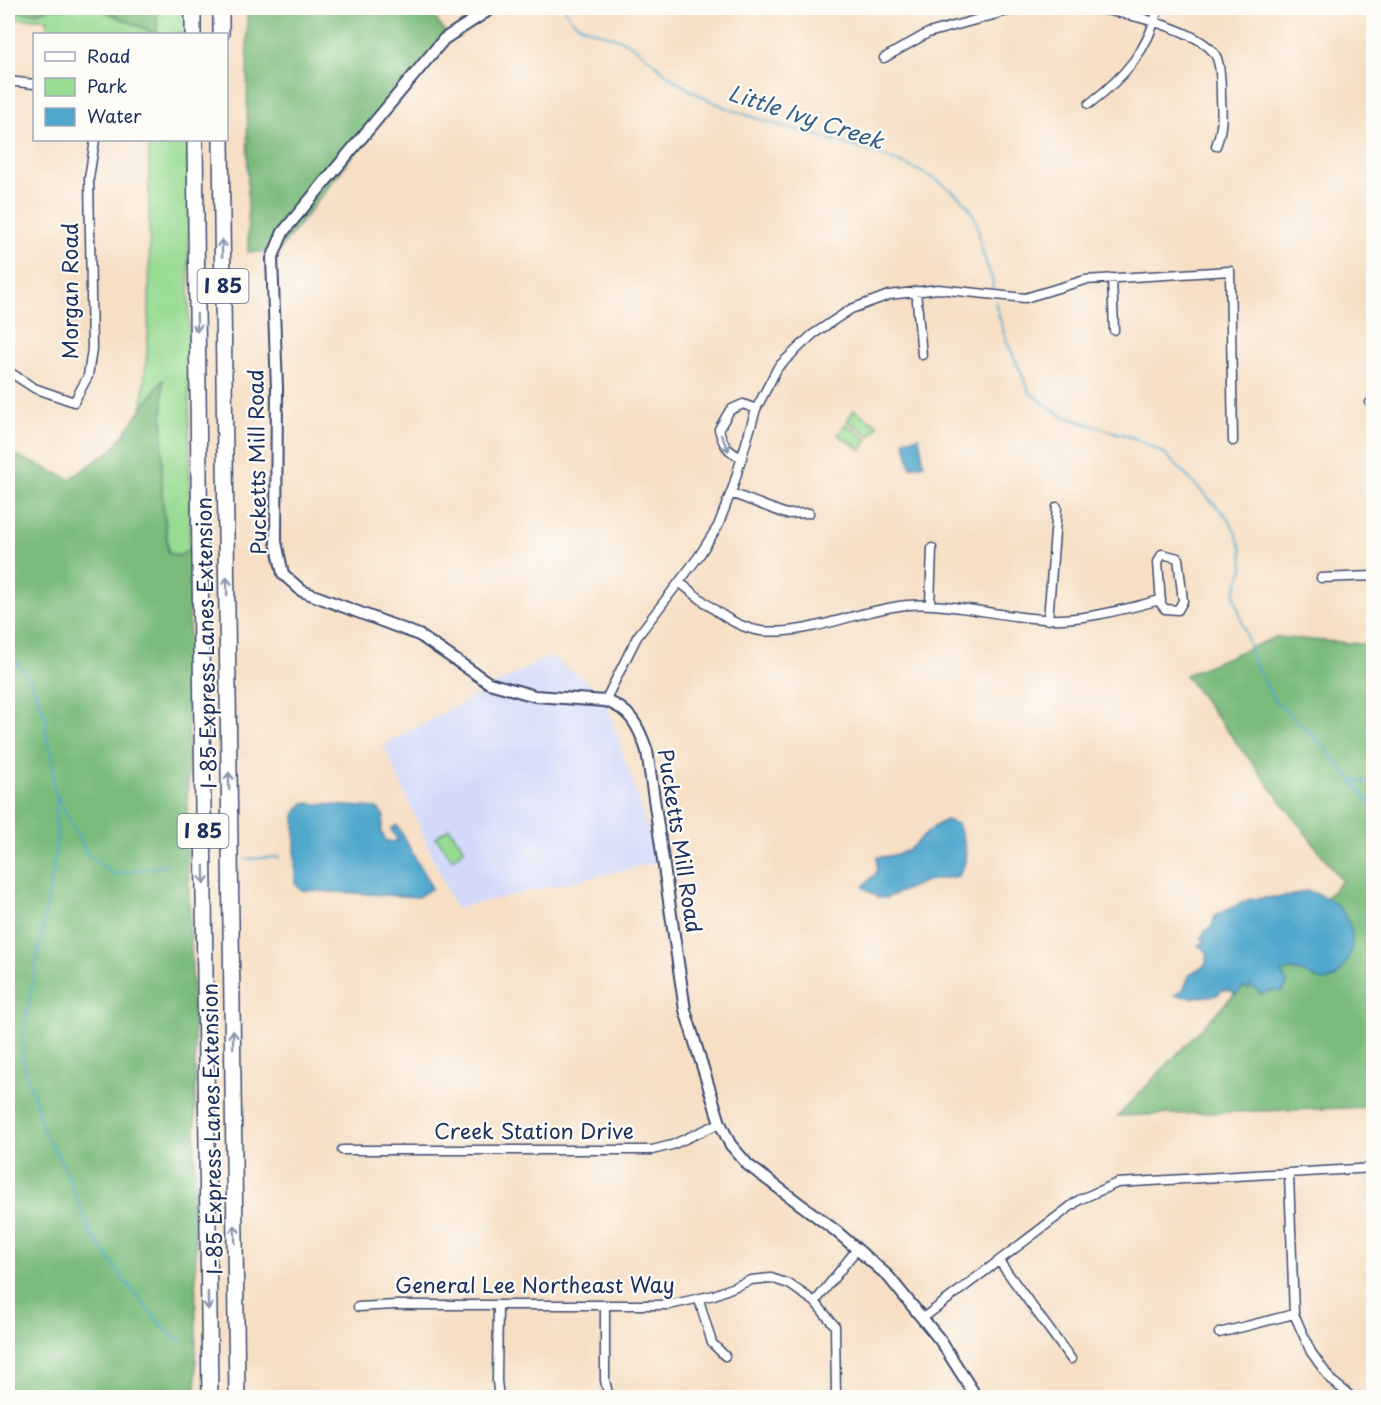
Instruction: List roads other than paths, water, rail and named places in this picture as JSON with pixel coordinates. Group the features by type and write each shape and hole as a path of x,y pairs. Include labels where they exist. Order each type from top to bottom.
{"highway":[{"path":"193,8 193,33"},
{"path":"221,8 221,33"},
{"name":"I-85 Express Lanes Extension","path":"195,141 210,1398"},
{"name":"I-85 Express Lanes Extension","path":"220,141 237,1398"}],"street":[{"name":"Pucketts Mill Road","path":"492,8 444,39 283,232 272,259 277,388 278,560 283,574 302,591 419,635 489,683 536,696 604,701 615,704 630,715 642,735 647,751 685,1010 720,1123 730,1144 748,1165 888,1276 923,1318 977,1398"},
{"path":"884,58 928,33 1018,8"},
{"path":"1089,8 1155,21 1198,41 1216,57 1223,127 1216,146"},
{"path":"1089,105 1132,66 1155,21 1158,8"},
{"path":"8,81 33,84"},
{"name":"Morgan Road","path":"8,371 34,388 74,402 85,383 92,349 89,178 95,141"},
{"path":"604,701 637,638 718,526 742,458 756,409 778,367 812,335 851,309 889,295 916,291 938,289 1024,298 1056,291 1084,280 1230,271 1233,441"},
{"path":"1112,278 1114,330"},
{"path":"916,291 922,355"},
{"path":"742,458 729,453 722,442 719,429 730,410 742,404 756,409"},
{"path":"730,493 786,514 809,513"},
{"path":"1048,620 1057,507"},
{"path":"930,605 932,548"},
{"path":"1162,554 1170,554 1179,558 1183,601 1178,610 1172,611 1165,609 1161,600 1158,562 1162,554"},
{"path":"1321,578 1374,576"},
{"path":"679,582 728,619 758,631 784,632 907,605 930,605 1048,620 1082,618 1161,600"},
{"name":"Creek Station Drive","path":"342,1150 652,1150 672,1145 720,1123"},
{"path":"923,1318 1079,1200 1117,1183 1289,1175 1374,1168"},
{"path":"1289,1175 1294,1314 1311,1352 1331,1380 1353,1398"},
{"path":"815,1302 856,1249"},
{"path":"999,1261 1071,1359"},
{"name":"General Lee Northeast Way","path":"358,1307 669,1305 699,1300 752,1280 771,1278 789,1284 815,1302 835,1326 836,1398"},
{"path":"699,1300 712,1343 725,1356"},
{"path":"498,1305 499,1398"},
{"path":"605,1305 605,1380 609,1398"},
{"path":"1219,1333 1294,1314"},
{"path":"1336,1398 1343,1389"}],"water":[{"path":"919,437 924,464 911,467 904,440"},
{"path":"304,803 377,808 384,816 381,831 387,842 398,841 391,829 397,825 432,888 418,897 301,890 295,883 295,813"},
{"path":"946,820 957,824 964,844 966,857 958,876 926,881 886,898 877,897 863,887 877,872 877,857 891,856 909,849"},
{"path":"1305,891 1329,899 1339,907 1351,928 1350,952 1337,976 1328,981 1303,972 1288,970 1281,973 1287,983 1284,990 1280,992 1275,990 1261,994 1251,985 1249,989 1243,987 1236,995 1232,991 1222,990 1217,995 1192,998 1175,995 1184,988 1190,974 1205,965 1208,953 1198,945 1206,942 1201,938 1205,931 1212,927 1215,916 1250,899 1291,896"}],"waterway":[{"name":"Little Ivy Creek","path":"565,8 575,22 632,46 675,80 720,105 747,116 856,147 926,174 953,192 972,212 993,281 992,289"},
{"name":"Little Ivy Creek","path":"995,302 1005,337 1030,393 1062,416 1134,438 1165,454 1227,517 1242,550 1243,570 1234,594 1255,665 1275,701 1324,746 1374,808"},
{"path":"8,589 13,657 31,681 47,719 46,735 53,758 53,783 57,796 89,857 114,874 167,865"},
{"path":"1350,779 1374,784"},
{"path":"57,796 55,814 57,836 53,871 24,1029 23,1057 26,1076 34,1095 43,1131 62,1163 91,1234 128,1285 162,1326 181,1342"},
{"path":"245,859 280,857"}]}
